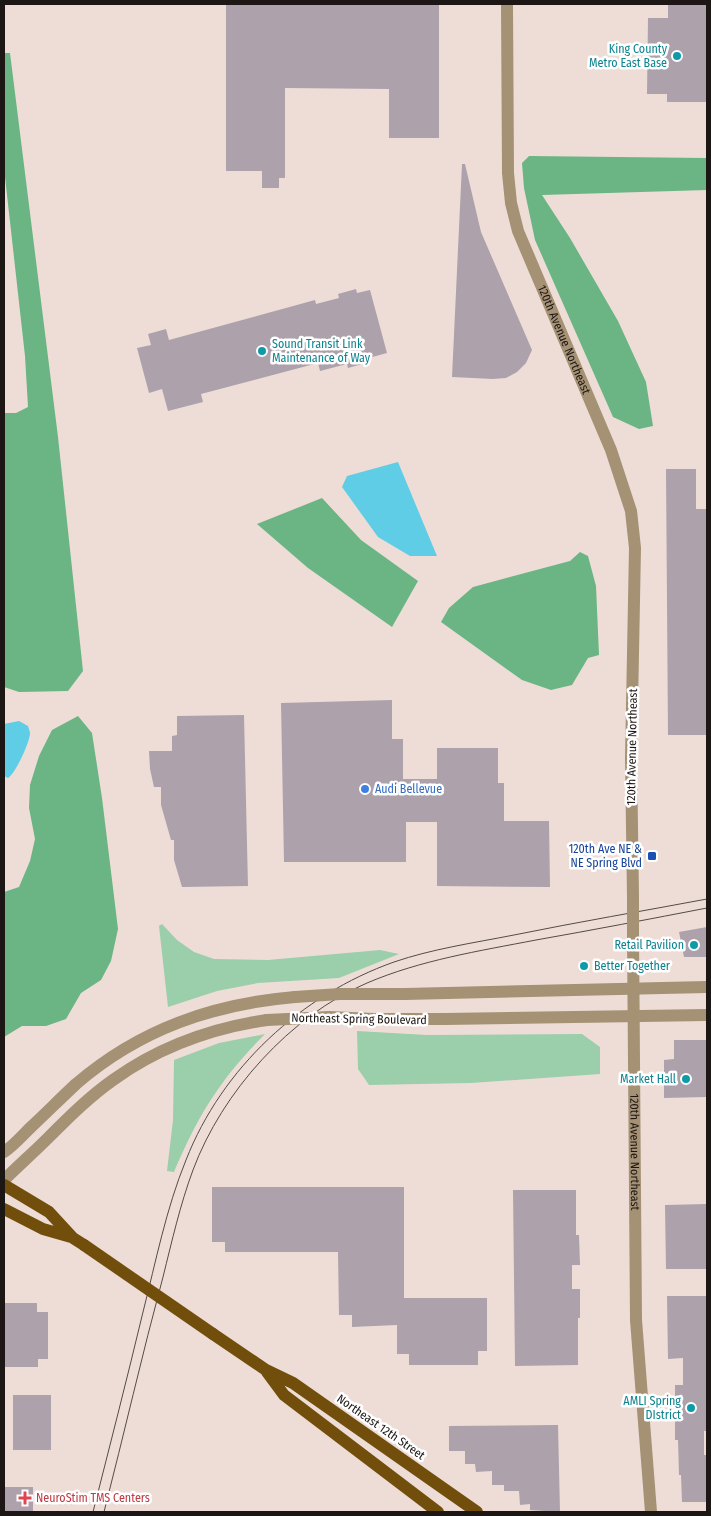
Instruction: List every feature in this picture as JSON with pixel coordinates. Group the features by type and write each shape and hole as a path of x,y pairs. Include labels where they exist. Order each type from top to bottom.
{"main road":[{"name":"Northeast 12th Street","path":"4,1185 49,1212 78,1241 266,1370 294,1383 477,1512"},
{"name":"Northeast 12th Street","path":"4,1209 44,1229 78,1241"},
{"name":"Northeast 12th Street","path":"266,1370 284,1395 438,1512"}],"street":[{"name":"120th Avenue Northeast","path":"507,4 508,173 511,203 518,231 611,450 631,511 635,548 631,758 636,1320 651,1512"},
{"name":"Northeast Spring Boulevard","path":"4,1152 100,1065 137,1042 181,1021 227,1006 260,1000 340,994 707,987"},
{"name":"Northeast Spring Boulevard","path":"4,1180 70,1116 103,1088 140,1062 182,1041 242,1023 320,1017 435,1020 707,1016"}],"green space":[{"path":"4,53 10,53 58,437 83,671 68,691 19,692 4,687 4,413 16,413 28,407 25,356 4,168"},
{"path":"529,156 707,158 707,190 542,195 570,238 618,321 646,382 653,426 639,429 613,417 535,240 524,188 522,163"},
{"path":"322,498 361,540 418,581 392,627 308,568 257,524"},
{"path":"580,552 588,556 596,586 599,655 588,658 572,685 551,690 522,680 441,622 449,608 473,587 570,561"},
{"path":"78,716 92,733 102,798 118,929 111,961 101,980 81,993 66,1019 46,1026 22,1026 4,1037 4,892 19,887 30,861 35,839 29,808 30,785 39,756 52,730"},
{"path":"162,924 177,940 194,952 214,959 268,960 380,950 399,954 339,978 258,983 217,991 168,1007 159,926"},
{"path":"357,1031 427,1035 582,1034 600,1047 600,1074 471,1083 369,1085 358,1069"},
{"path":"265,1034 249,1050 212,1098 192,1133 174,1172 167,1171 173,1120 174,1060 219,1043"}],"water":[{"path":"398,462 437,556 410,556 378,537 342,487 347,476"},
{"path":"19,721 28,726 30,734 21,758 8,778 4,776 4,724"}],"building":[{"path":"226,4 439,4 439,138 389,138 389,89 285,88 285,178 279,178 279,188 262,188 262,171 226,171"},
{"name":"King County Metro East Base","path":"668,4 707,4 707,102 667,102 667,94 647,94 648,18 668,18"},
{"path":"462,164 465,164 481,232 532,350 526,363 517,372 506,378 452,377"},
{"name":"Sound Transit Link Maintenance of Way","path":"356,289 357,293 370,290 387,353 365,359 366,363 348,368 347,364 320,371 318,363 201,394 203,402 168,411 162,389 149,393 137,348 151,345 148,334 166,329 169,340 315,300 316,304 339,298 338,294"},
{"path":"666,469 696,469 696,509 707,509 707,735 668,735"},
{"path":"392,700 392,739 403,739 403,779 437,779 437,748 498,748 498,783 504,783 504,821 549,821 550,887 437,886 437,822 406,822 406,862 284,862 281,703"},
{"path":"244,715 248,886 182,887 174,860 174,840 171,840 161,805 161,787 154,787 149,751 172,751 172,736 177,735 177,716"},
{"name":"Retail Pavilion","path":"707,927 707,957 684,957 679,932"},
{"name":"Market Hall","path":"674,1040 707,1040 707,1097 664,1098 664,1060 674,1059"},
{"path":"212,1187 404,1187 404,1298 487,1298 487,1351 478,1351 478,1365 409,1365 409,1354 397,1354 397,1325 352,1327 352,1315 339,1315 338,1252 225,1252 225,1242 212,1242"},
{"path":"513,1190 576,1190 576,1235 579,1235 580,1265 572,1265 572,1289 580,1289 578,1365 515,1366"},
{"path":"707,1204 707,1269 666,1269 665,1205"},
{"name":"AMLI Spring DIstrict","path":"667,1296 707,1296 707,1431 704,1431 704,1455 707,1455 707,1502 682,1502 678,1440 675,1440 675,1385 683,1385 683,1358 668,1359"},
{"path":"4,1303 37,1303 37,1312 48,1312 48,1359 38,1359 38,1367 4,1367"},
{"path":"13,1395 51,1395 51,1450 13,1450"},
{"path":"558,1425 560,1512 530,1510 530,1504 520,1505 519,1491 504,1491 504,1485 492,1485 492,1471 476,1472 475,1464 465,1464 465,1451 449,1451 449,1426"},
{"path":"4,1487 33,1487 33,1512 4,1512"}],"tram line":[{"path":"93,1512 162,1235 186,1160 201,1126 221,1095 243,1066 269,1039 297,1015 327,994 360,976 394,962 423,953 707,899"},
{"path":"104,1512 188,1183 206,1141 222,1113 240,1085 262,1060 311,1015 339,997 387,975 429,962 472,952 707,908"}],"place":[{"name":"King County Metro East Base","path":"677,56"},
{"name":"Sound Transit Link Maintenance of Way","path":"262,351"},
{"name":"Audi Bellevue","path":"365,789"},
{"name":"120th Ave NE & NE Spring Blvd","path":"652,856"},
{"name":"Retail Pavilion","path":"694,945"},
{"name":"Better Together","path":"584,966"},
{"name":"Market Hall","path":"686,1079"},
{"name":"AMLI Spring DIstrict","path":"691,1408"},
{"name":"NeuroStim TMS Centers","path":"25,1498"}]}
